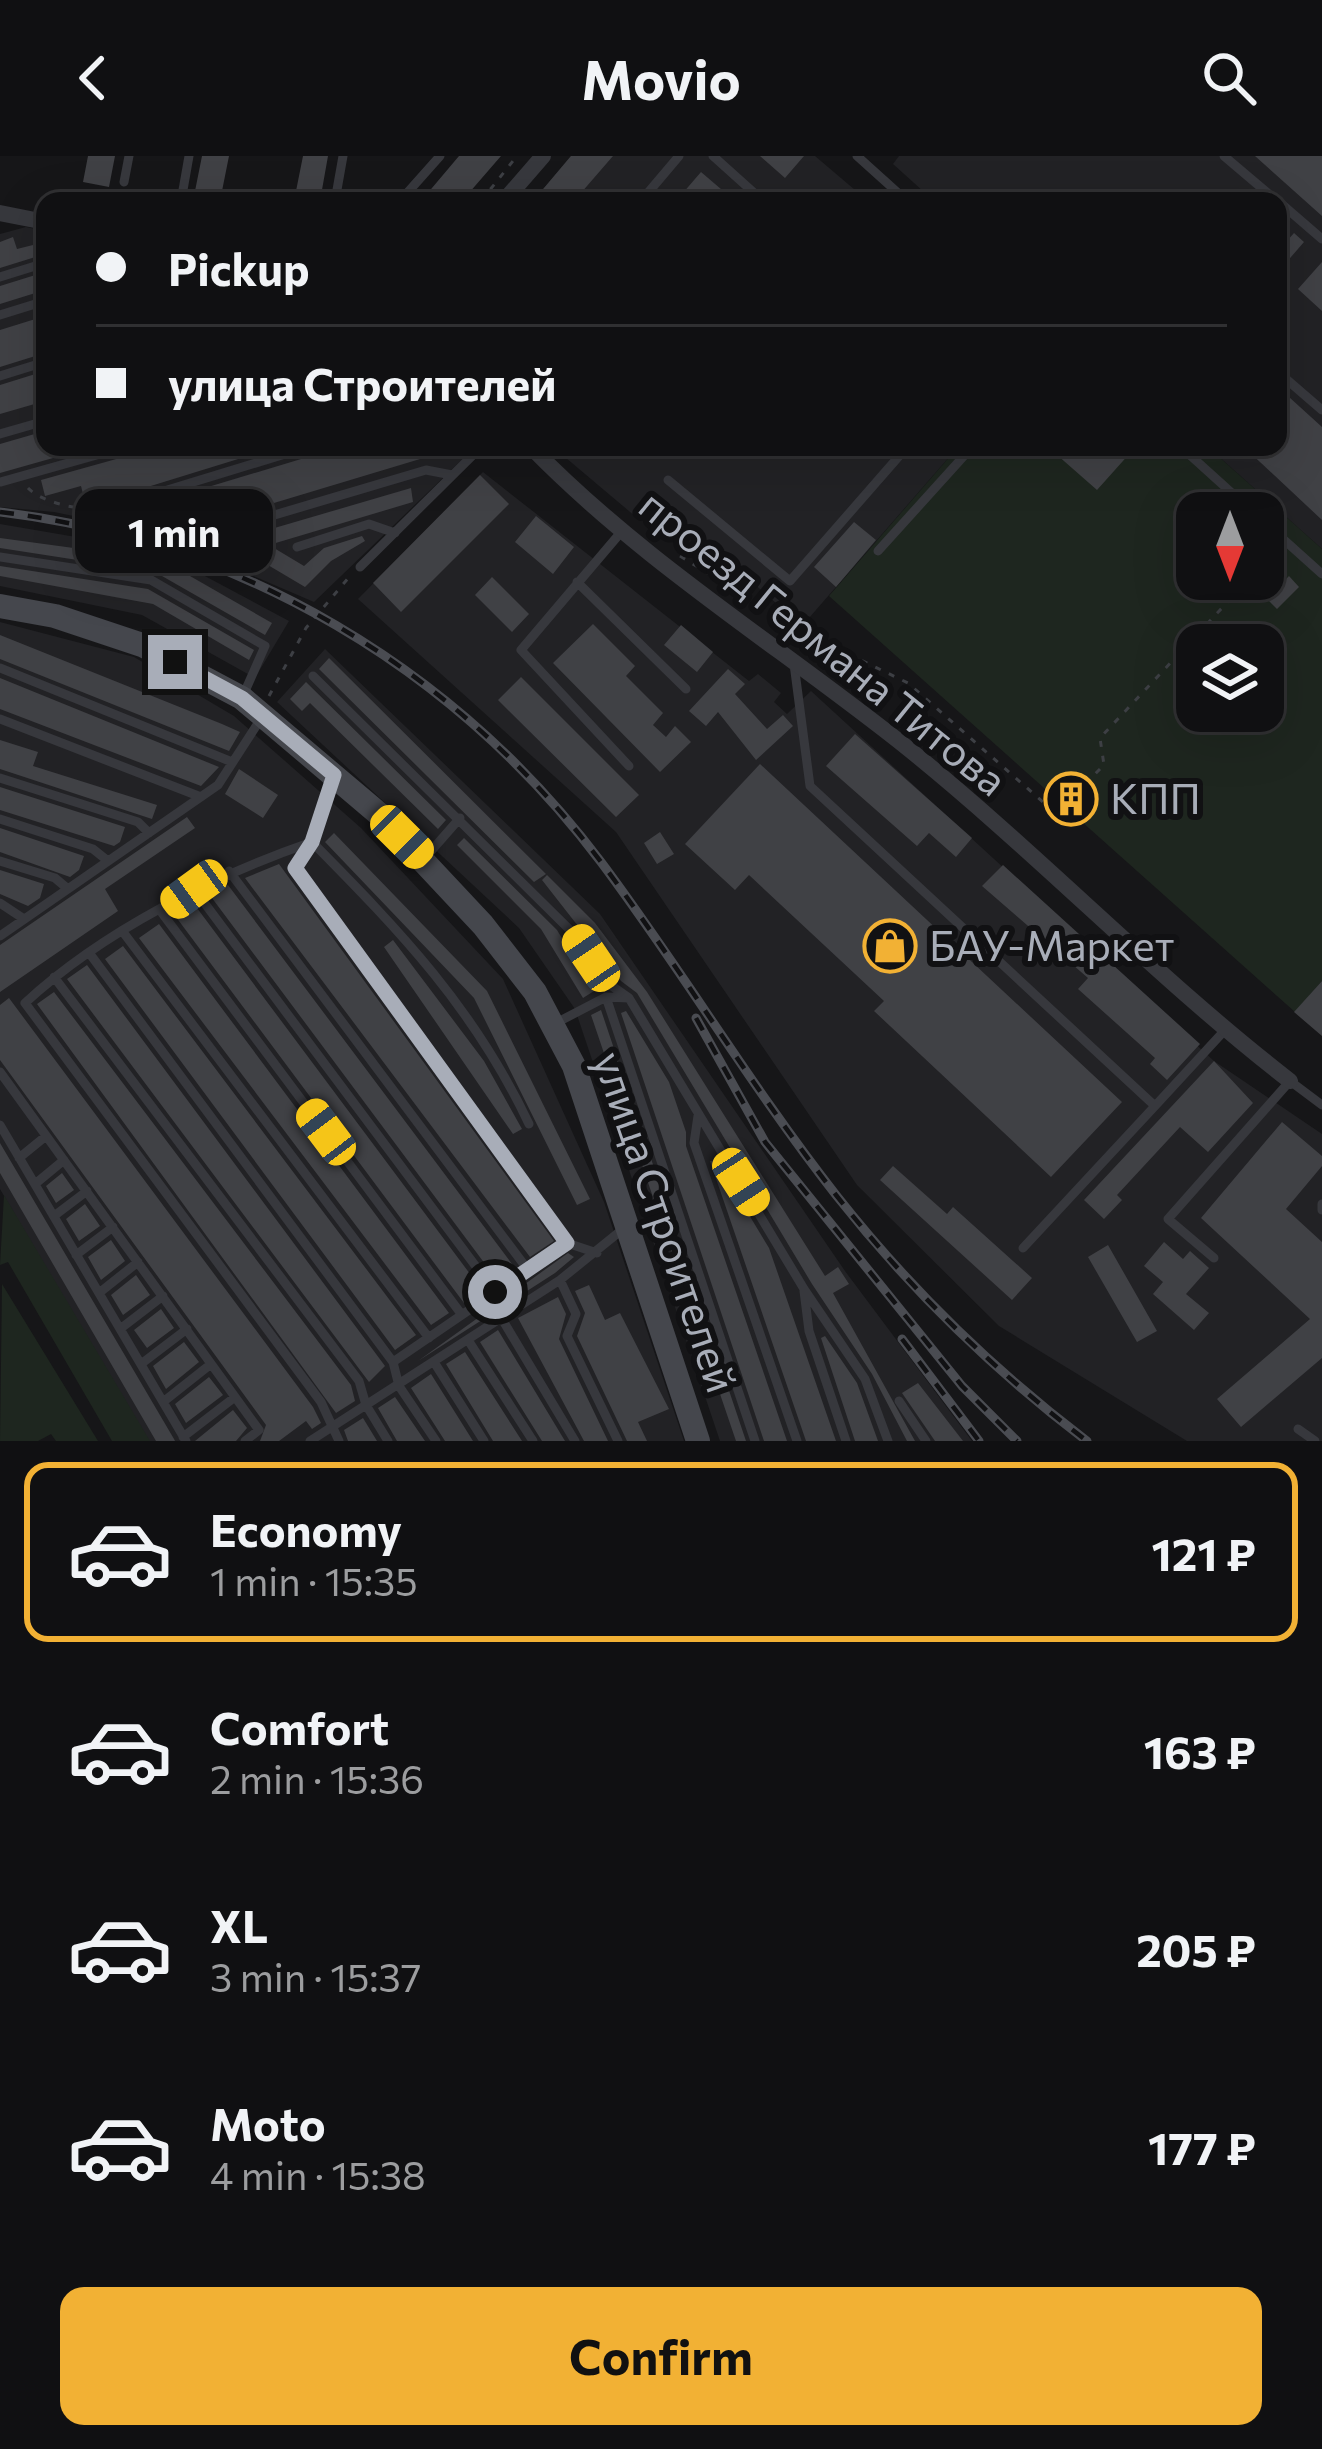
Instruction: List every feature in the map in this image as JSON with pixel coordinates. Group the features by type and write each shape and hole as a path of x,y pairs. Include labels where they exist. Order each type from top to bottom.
{"main road":[{"name":"улица Строителей","path":"0,606 55,616 142,645 242,698 334,775 424,860 483,925 554,1024 574,1066 698,1441"}],"street":[{"path":"512,192 543,156"},
{"path":"0,213 36,220"},
{"name":"проезд Германа Титова","path":"542,456 622,531 911,751 1225,1030 1290,1081"}],"lane":[{"path":"124,182 129,156"},
{"path":"183,190 189,156"},
{"path":"337,192 343,156"},
{"path":"408,192 440,156"},
{"path":"649,192 679,156"},
{"path":"713,156 754,192"},
{"path":"857,156 897,192"},
{"path":"1224,156 1267,192"},
{"path":"1287,209 1322,239"},
{"path":"0,277 36,266"},
{"path":"0,315 36,304"},
{"path":"0,376 36,365"},
{"path":"1287,380 1322,410"},
{"path":"0,434 36,424"},
{"path":"1,482 94,456"},
{"path":"115,506 279,456"},
{"path":"361,567 472,456"},
{"path":"668,480 790,580 899,456"},
{"path":"878,551 964,456"},
{"path":"1191,456 1231,492"},
{"path":"207,536 426,470 452,476"},
{"path":"297,547 369,524 394,533"},
{"path":"622,531 520,650 628,766"},
{"path":"1284,540 1322,574"},
{"path":"0,556 151,580 265,646 242,698"},
{"path":"577,583 686,689"},
{"path":"794,664 810,786 1155,1106"},
{"path":"0,668 232,761"},
{"path":"313,676 573,933 609,984 629,998 804,1289 865,1379 888,1441"},
{"path":"0,936 218,785 264,713"},
{"path":"0,719 201,796"},
{"path":"334,775 312,842 295,868 567,1243 597,1253"},
{"path":"0,778 138,822 149,833"},
{"path":"424,860 460,818"},
{"path":"0,819 93,848 108,861"},
{"path":"312,842 229,871 194,889 54,976 25,1003 321,1402 339,1441"},
{"path":"312,842 406,937 465,1009 529,1124"},
{"path":"0,861 55,878 68,889"},
{"path":"229,871 527,1270"},
{"path":"194,889 495,1292"},
{"path":"0,903 24,919"},
{"path":"161,913 463,1315"},
{"path":"123,932 429,1338"},
{"path":"90,954 393,1362 399,1386 436,1441"},
{"path":"54,976 358,1381 365,1405 388,1441"},
{"path":"554,1024 606,998 629,998"},
{"path":"606,998 755,1441"},
{"path":"1023,1248 1225,1030"},
{"path":"0,1072 259,1430 245,1441"},
{"path":"1214,1258 1168,1220 1290,1081 1322,1106"},
{"path":"698,1116 694,1142 797,1441"},
{"path":"0,1125 184,1439 235,1397"},
{"path":"19,1158 46,1136"},
{"path":"34,1184 64,1160"},
{"path":"53,1216 87,1192"},
{"path":"310,1441 560,1280 627,1226"},
{"path":"76,1255 113,1227"},
{"path":"393,1362 567,1243"},
{"path":"99,1293 138,1262"},
{"path":"560,1280 576,1314 567,1336 619,1441"},
{"path":"804,1289 808,1331 845,1441"},
{"path":"120,1329 163,1296"},
{"path":"502,1319 575,1441"},
{"path":"140,1364 187,1329"},
{"path":"468,1340 533,1441"},
{"path":"434,1362 484,1441"},
{"path":"163,1402 212,1364"},
{"path":"899,1401 926,1441"},
{"path":"1298,1429 1315,1441"}],"path":[{"path":"488,192 518,156"},
{"path":"17,478 36,497 86,512 115,506"},
{"path":"664,547 805,633 908,683 1069,825 1088,806 1084,784 1104,765 1100,739 1230,600"},
{"path":"264,713 272,686 306,628 328,598 361,567"}],"shaded area":[{"path":"571,156 815,156 857,192 541,192"},
{"path":"899,156 1322,156 1322,549 1284,515 1284,492 1258,492 1218,456 1287,456 1287,192 924,192 893,164"},
{"path":"36,229 36,456 466,456 314,602 151,532 54,512 0,507 0,234"},
{"path":"564,456 950,456 802,626 666,506 636,517"},
{"path":"950,456 1218,456 1258,492 1176,492 1176,600 1284,600 1284,515 1322,549 1322,981 1295,1012 829,596"},
{"path":"483,472 749,681 758,674 781,693 774,702 787,714 811,691 1214,1061 1322,1134 1322,1441 1187,1441 999,1326 857,1185 616,832 358,599"},
{"path":"0,524 158,551 289,621 255,678 142,615 0,586"},
{"path":"0,622 134,657 234,716 361,828 503,979 604,1202 684,1441 147,1441 0,1189"},
{"path":"325,649 600,914 845,1271 972,1441 720,1441 575,1009 519,928 277,702"},
{"path":"4,1195 150,1441 112,1441 8,1262 0,1265"},
{"path":"2,1284 98,1441 56,1441 51,1434 38,1441 0,1441"}],"building":[{"path":"88,156 115,156 109,187 83,182"},
{"path":"202,156 229,156 222,192 195,192"},
{"path":"303,156 328,156 322,192 296,192"},
{"path":"459,156 501,156 470,192 429,192"},
{"path":"571,156 613,156 582,192 541,192"},
{"path":"760,156 804,156 785,178"},
{"path":"1255,156 1322,156 1322,216"},
{"path":"701,172 724,192 684,192"},
{"path":"1294,233 1304,242 1287,262 1287,241"},
{"path":"13,237 17,249 36,244 36,257 0,268 0,242"},
{"path":"1322,262 1322,311 1298,289"},
{"path":"36,275 36,293 0,304 0,286"},
{"path":"36,319 36,356 0,367 0,330"},
{"path":"36,374 36,404 0,414 0,385"},
{"path":"1287,395 1322,427 1322,520 1254,456 1287,456"},
{"path":"36,434 36,456 60,456 0,473 0,444"},
{"path":"127,456 248,456 86,506 81,486 45,496 41,480"},
{"path":"311,456 430,456 194,527 191,517 146,528 126,526 122,513"},
{"path":"1058,456 1127,456 1097,490"},
{"path":"480,475 509,504 401,612 373,583"},
{"path":"411,488 413,502 269,545 304,566 324,548 362,536 365,541 331,561 305,587 246,552 224,558 220,544"},
{"path":"536,516 574,547 553,574 515,542"},
{"path":"854,522 876,540 836,587 814,567"},
{"path":"0,538 162,560 272,623 265,635 155,572 0,548"},
{"path":"0,566 148,589 254,650 249,660 153,604 0,576"},
{"path":"1289,576 1299,587 1277,609 1268,600 1284,600 1284,581"},
{"path":"492,577 529,614 512,632 475,595"},
{"path":"593,624 635,666 626,676 663,713 653,725 666,737 675,726 691,742 660,772 553,663"},
{"path":"681,625 713,652 697,672 664,645"},
{"path":"0,635 240,732 229,751 0,659"},
{"path":"329,658 546,874 534,882 319,669"},
{"path":"728,669 745,684 735,694 767,729 783,715 793,726 756,760 718,712 706,726 689,711"},
{"path":"521,677 639,795 616,817 498,700"},
{"path":"0,678 219,767 201,786 0,709"},
{"path":"306,682 446,820 438,829 310,703 302,711 290,699"},
{"path":"855,734 972,838 956,857 929,833 917,846 826,766"},
{"path":"0,740 38,752 33,766 157,805 152,819 0,769"},
{"name":"БАУ-Маркет","path":"760,764 1122,1102 1051,1177 874,1011 884,1001 749,875 735,890 685,844"},
{"path":"239,769 278,795 263,818 225,794"},
{"path":"0,787 125,827 120,842 114,846 0,810"},
{"path":"187,817 195,828 105,889 118,911 0,992 0,945"},
{"path":"0,828 84,856 79,870 70,877 0,852"},
{"path":"660,832 674,854 657,864 644,843"},
{"path":"334,833 487,991 590,1199 577,1205 474,998 325,842"},
{"path":"464,838 557,930 594,991 583,998 541,929 457,845"},
{"path":"279,864 554,1241 530,1257 245,878"},
{"path":"1003,865 1200,1044 1167,1080 1150,1064 1155,1058 1078,989 1088,978 982,886"},
{"path":"0,870 44,884 40,898 28,906 0,894"},
{"path":"547,875 595,923 647,992 825,1276 838,1267 849,1284 833,1293 915,1441 907,1441 872,1374 812,1284 637,993 621,981 542,880"},
{"path":"228,885 515,1268 497,1280 209,894"},
{"path":"194,904 482,1290 464,1303 176,917"},
{"path":"159,924 449,1313 431,1325 139,938"},
{"path":"393,940 484,1061 522,1129 513,1134 384,947"},
{"path":"123,946 416,1335 395,1350 105,959"},
{"path":"87,965 385,1366 369,1382 67,979"},
{"path":"1322,981 1322,1036 1294,1012"},
{"path":"54,992 351,1385 355,1401 336,1413 37,1004"},
{"path":"9,998 321,1423 312,1429 306,1421 279,1441 260,1441 266,1425 0,1060 0,1005"},
{"path":"601,1010 746,1441 736,1441 591,1015"},
{"path":"626,1011 669,1082 686,1146 787,1441 764,1441 621,1013"},
{"path":"1214,1061 1253,1103 1208,1152 1180,1127 1117,1195 1122,1200 1104,1219 1084,1200"},
{"path":"1282,1122 1322,1156 1322,1166 1286,1209 1322,1242 1322,1358 1241,1427 1217,1399 1310,1319 1201,1218"},
{"path":"0,1143 175,1441 156,1441 0,1173"},
{"path":"716,1160 769,1248 836,1441 806,1441 710,1161"},
{"path":"893,1166 947,1214 953,1207 1032,1278 1012,1300 880,1180"},
{"path":"62,1173 74,1190 56,1203 46,1186"},
{"path":"85,1204 100,1226 79,1241 66,1219"},
{"path":"111,1240 125,1261 101,1280 88,1257"},
{"path":"1164,1242 1183,1259 1190,1251 1209,1268 1186,1294 1209,1313 1194,1330 1153,1294 1163,1282 1144,1266"},
{"path":"1108,1245 1157,1331 1137,1342 1088,1257"},
{"path":"568,1253 574,1257 555,1273 418,1361"},
{"path":"136,1275 150,1295 123,1315 111,1295"},
{"path":"589,1285 605,1320 620,1313 669,1409 638,1422 647,1441 627,1441 577,1336 585,1313 575,1291"},
{"path":"558,1297 566,1314 559,1339 608,1441 584,1441 518,1318"},
{"path":"161,1309 174,1328 147,1348 134,1330"},
{"path":"498,1330 565,1441 542,1441 480,1342"},
{"path":"825,1336 857,1383 878,1441 855,1441 821,1338"},
{"path":"184,1342 199,1362 166,1389 153,1366"},
{"path":"465,1352 522,1441 493,1441 446,1364"},
{"path":"431,1374 473,1441 445,1441 411,1388"},
{"path":"209,1377 223,1395 186,1423 175,1404"},
{"path":"918,1383 963,1441 935,1441 902,1393"},
{"path":"395,1397 425,1441 397,1441 378,1408"},
{"path":"233,1410 247,1428 236,1441 195,1441"},
{"path":"363,1418 377,1441 348,1441 344,1430"}],"railway":[{"path":"0,512 89,527 175,552 257,584 336,625 410,674 479,730 543,792 601,862 775,1113 864,1230 954,1326 1087,1441"},
{"path":"696,1018 765,1142 962,1386 1017,1441"},
{"path":"902,1339 979,1441"}],"place":[{"name":"КПП","path":"1071,799"},
{"name":"БАУ-Маркет","path":"890,946"}],"route":[{"path":"175,662 264,713 334,775 312,842 295,868 567,1243 495,1292"}]}
